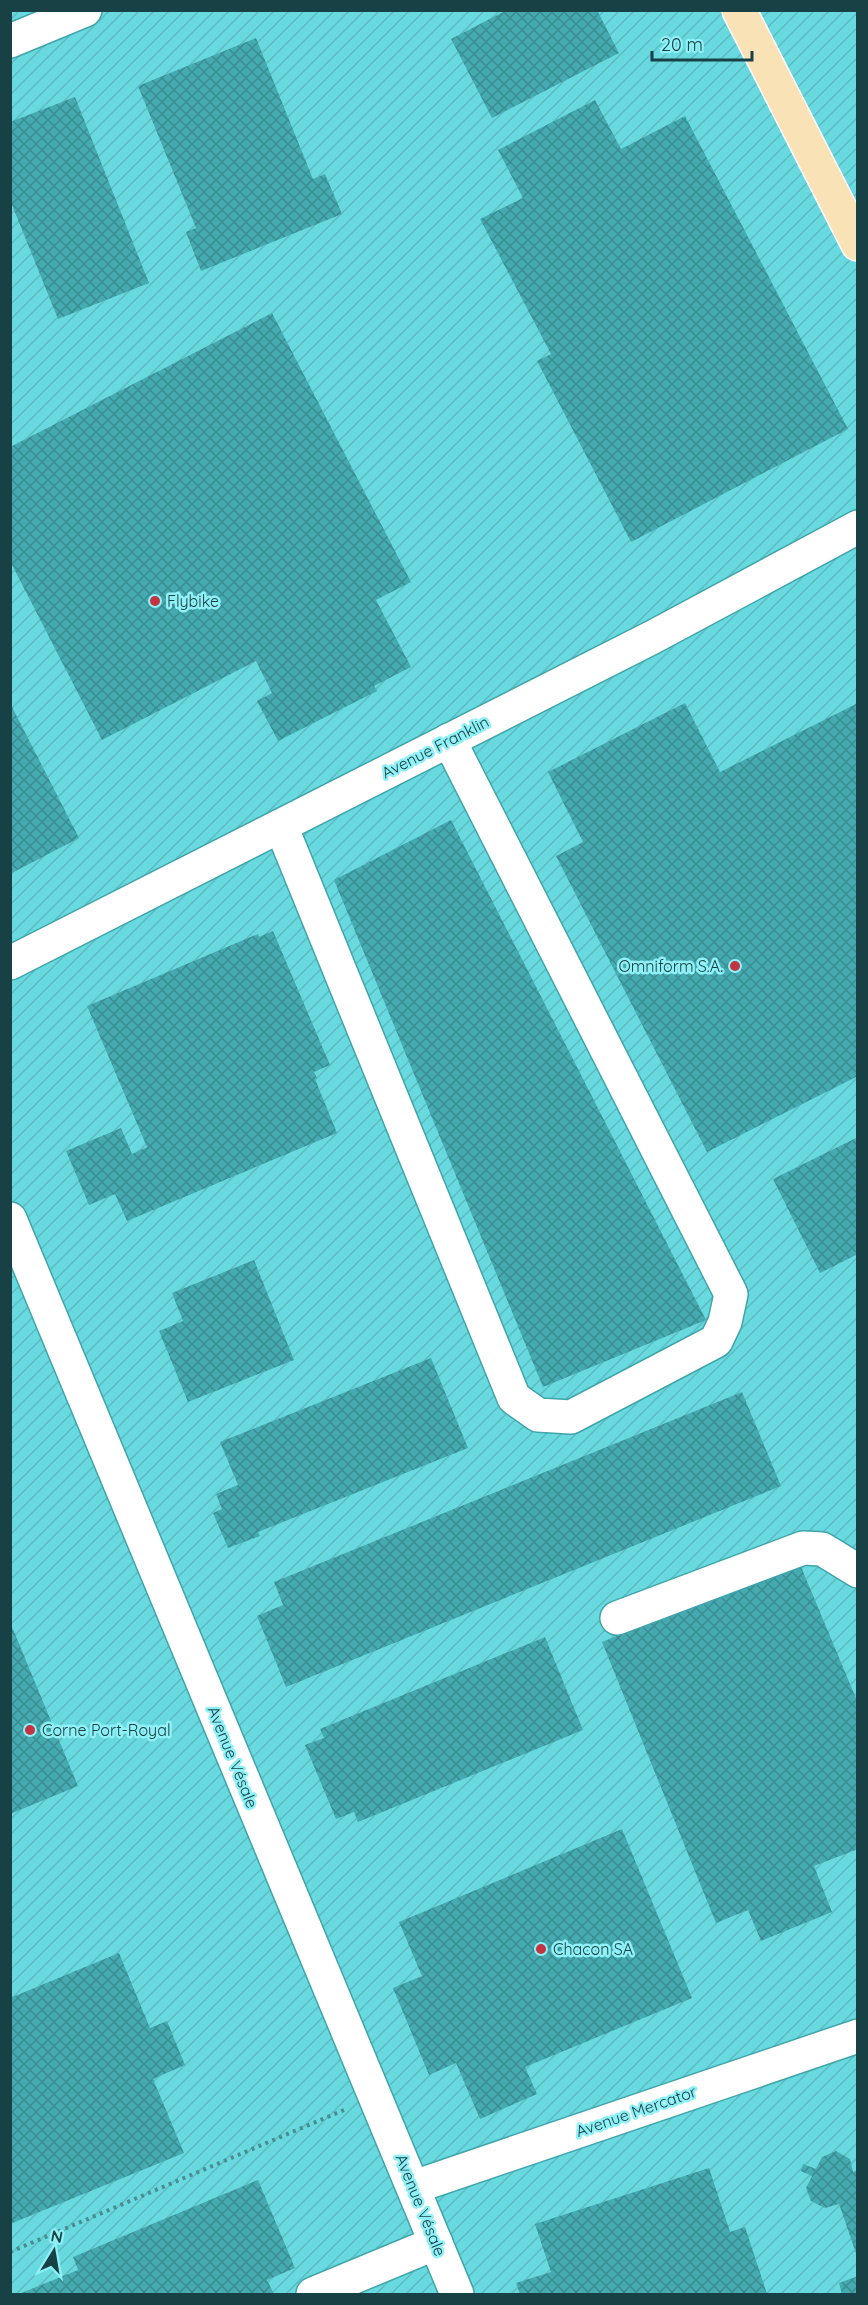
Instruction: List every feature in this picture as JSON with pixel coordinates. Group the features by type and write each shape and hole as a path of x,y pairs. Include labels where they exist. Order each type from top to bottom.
{"main road":[{"path":"739,10 858,244"}],"street":[{"path":"10,41 85,10"},
{"name":"Avenue Franklin","path":"10,963 653,637 858,527"},
{"path":"281,826 514,1398 537,1415 571,1417 716,1341 725,1322 731,1294 449,740"},
{"name":"Avenue Vésale","path":"10,1219 458,2295"},
{"path":"617,1618 803,1548 822,1550 858,1571"},
{"name":"Avenue Mercator","path":"414,2187 858,2036"},
{"path":"313,2295 436,2243"}],"path":[{"path":"10,2252 374,2097"}],"shaded area":[{"path":"11,11 857,11 857,2294 11,2294"}],"building":[{"path":"507,10 597,10 619,53 492,118 451,39"},
{"path":"256,38 313,179 325,174 342,214 201,271 186,232 196,228 138,86"},
{"path":"75,97 149,283 58,319 10,200 10,122"},
{"path":"595,100 621,149 685,116 848,429 631,542 537,361 551,354 480,219 523,198 498,150"},
{"path":"272,313 411,582 376,600 411,667 374,686 377,691 278,741 257,701 272,693 256,661 102,740 10,561 10,447"},
{"path":"10,703 79,838 10,874"},
{"name":"Omniform S.A.","path":"685,703 720,772 858,703 858,1076 707,1152 556,856 583,842 548,772"},
{"path":"451,820 706,1320 543,1387 334,880"},
{"path":"273,931 330,1065 314,1072 337,1133 127,1221 115,1194 89,1205 66,1151 121,1128 132,1154 147,1147 87,1006 258,934 259,937"},
{"path":"858,1137 858,1254 820,1273 773,1179"},
{"path":"254,1260 294,1360 188,1402 159,1331 183,1321 172,1293"},
{"path":"431,1358 468,1448 258,1532 260,1536 228,1548 213,1513 222,1509 216,1494 238,1485 220,1442"},
{"path":"742,1392 781,1486 286,1687 257,1616 283,1605 274,1582"},
{"path":"799,1562 858,1703 858,1849 814,1866 832,1912 761,1941 748,1910 716,1923 602,1642"},
{"path":"10,1622 78,1786 10,1814"},
{"path":"545,1637 583,1730 358,1822 354,1812 336,1819 305,1745 324,1738 320,1729"},
{"name":"Chacon SA","path":"622,1829 692,1998 525,2067 537,2094 480,2119 456,2063 429,2075 393,1988 422,1976 399,1922"},
{"path":"119,1953 150,2028 167,2021 185,2065 153,2079 184,2153 10,2224 10,1998"},
{"path":"836,2151 850,2159 853,2172 858,2170 858,2259 839,2204 825,2208 811,2201 806,2188 812,2176 801,2171 803,2164 816,2169 822,2157"},
{"path":"709,2168 730,2232 745,2227 767,2294 520,2294 516,2283 551,2272 535,2224"},
{"path":"258,2180 295,2268 267,2280 274,2294 19,2294 78,2270 73,2257"},
{"path":"858,2276 858,2294 842,2294 839,2283"}],"place":[{"name":"Flybike","path":"155,601"},
{"name":"Omniform S.A.","path":"735,966"},
{"name":"Corne Port-Royal","path":"30,1730"},
{"name":"Chacon SA","path":"541,1949"}]}
